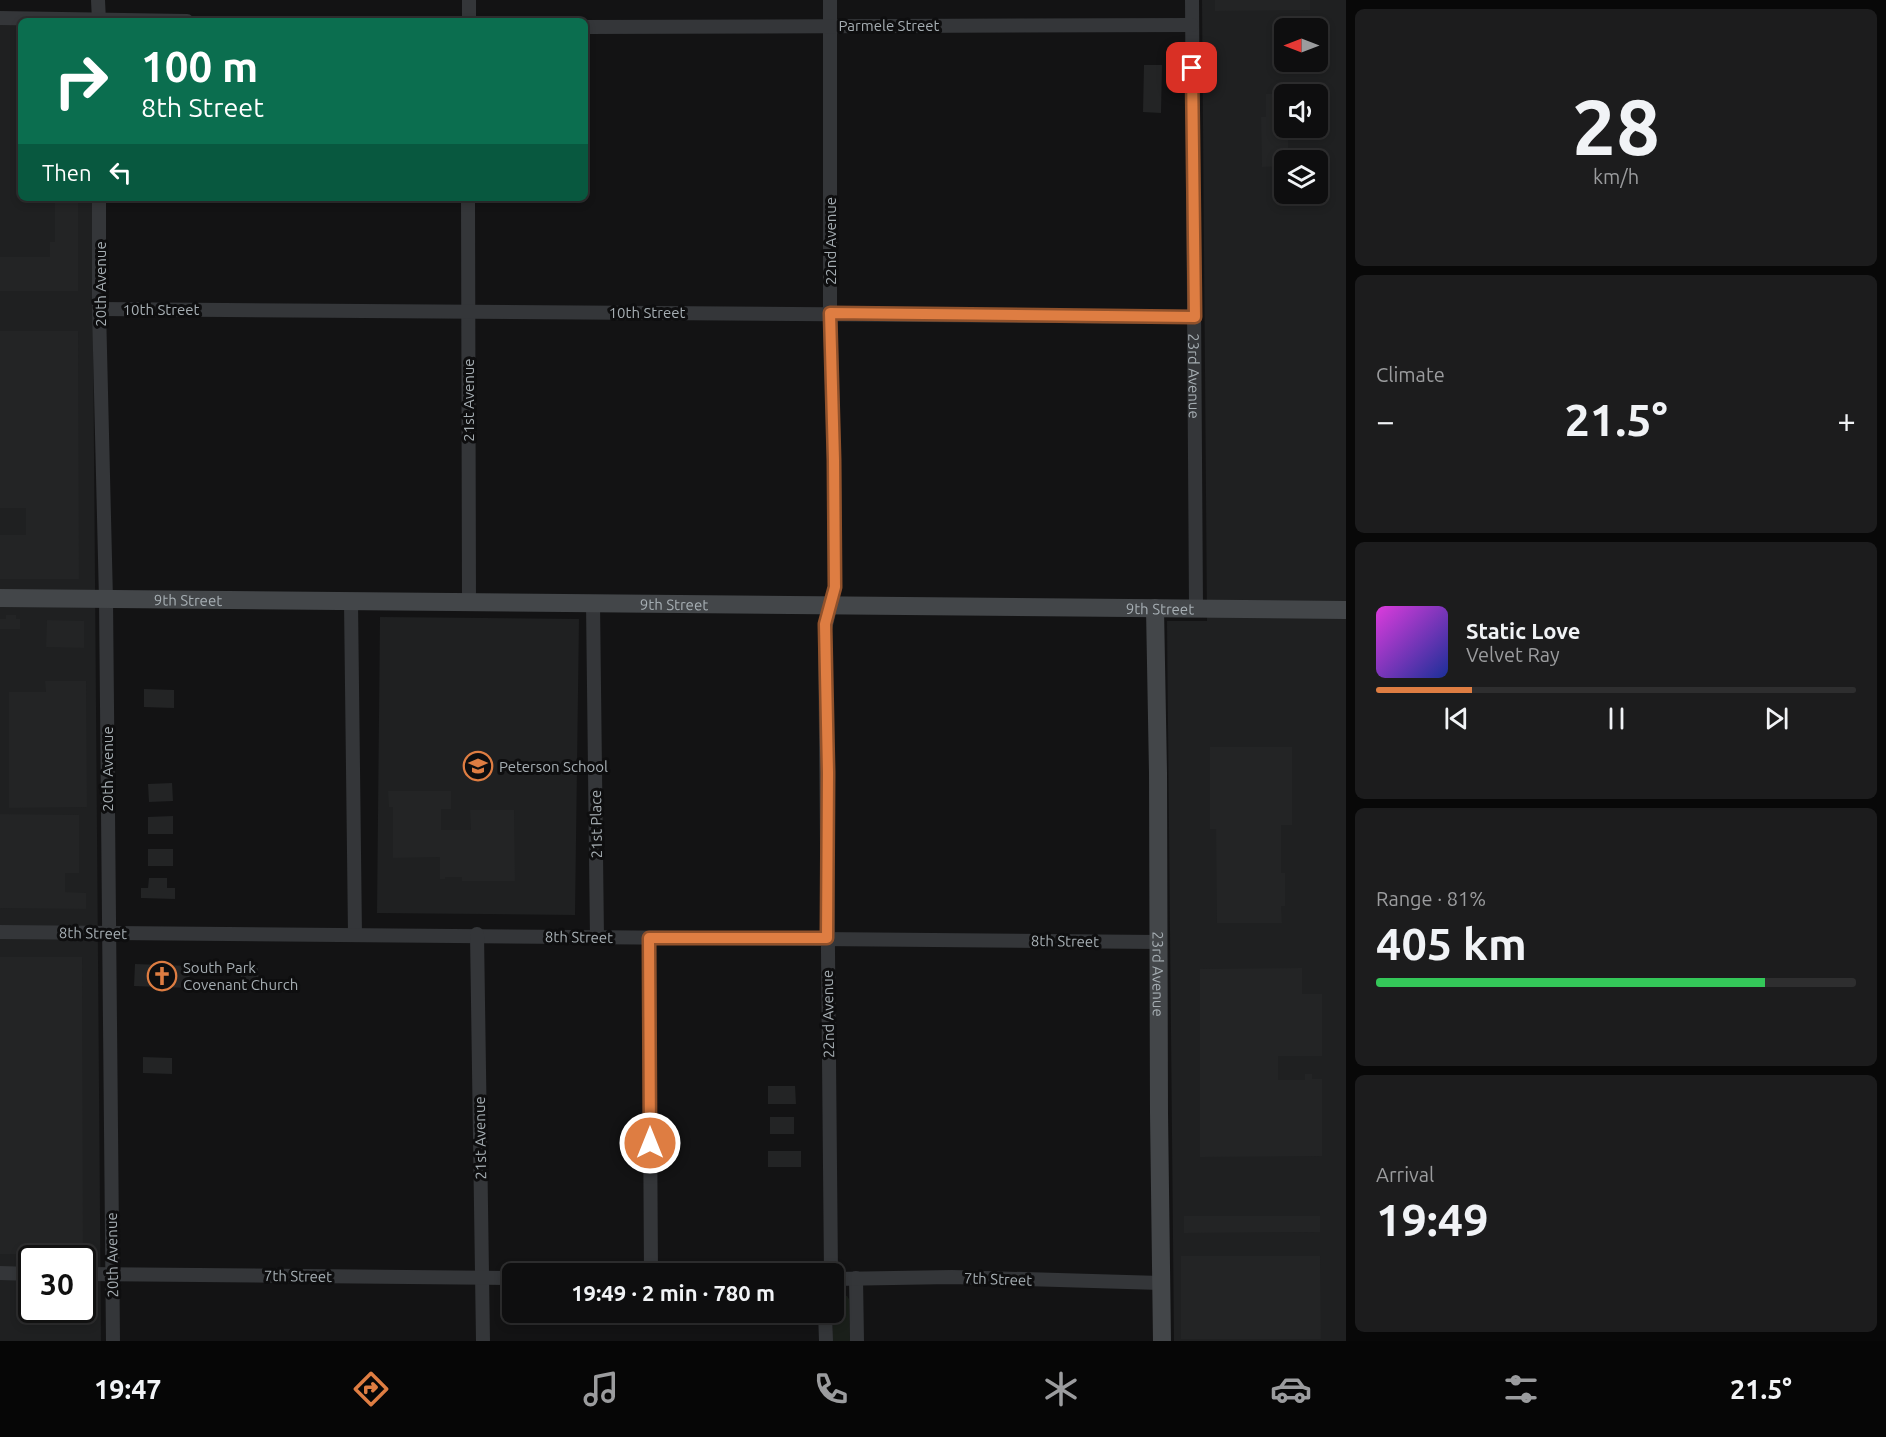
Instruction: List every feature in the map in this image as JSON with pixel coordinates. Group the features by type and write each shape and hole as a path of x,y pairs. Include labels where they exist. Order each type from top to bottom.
{"street":[{"path":"98,0 99,18"},
{"path":"469,0 469,18"},
{"name":"22nd Avenue","path":"830,0 830,313 835,587 825,624 831,1263"},
{"name":"23rd Avenue","path":"1192,0 1196,608"},
{"path":"0,18 18,18"},
{"name":"Parmele Street","path":"588,27 1192,25"},
{"name":"20th Avenue","path":"99,201 99,309 106,600 113,1341"},
{"name":"21st Avenue","path":"468,201 469,603"},
{"name":"10th Street","path":"99,309 1195,317"},
{"name":"9th Street","path":"0,598 1346,610"},
{"path":"351,602 355,935"},
{"name":"21st Place","path":"593,603 597,938"},
{"name":"23rd Avenue","path":"1155,608 1162,1341"},
{"name":"8th Street","path":"0,932 477,934 597,938 1158,942"},
{"name":"21st Avenue","path":"477,934 483,1341"},
{"path":"649,938 651,1263"},
{"path":"0,1274 18,1274"},
{"name":"7th Street","path":"96,1274 502,1278"},
{"name":"7th Street","path":"844,1279 952,1277 1161,1283"},
{"path":"856,1278 857,1341"},
{"path":"825,1323 826,1341"}],"shaded area":[{"path":"1202,0 1346,0 1346,1341 1174,1341 1167,621 1207,621"},
{"path":"0,12 18,20 18,201 92,201 101,1341 0,1341"},
{"name":"Peterson School","path":"380,617 579,619 575,915 377,913"},
{"path":"844,1295 847,1296 850,1341 832,1341 833,1323 844,1323"}],"building":[{"path":"1215,0 1310,0 1310,10 1215,11"},
{"path":"1144,65 1162,65 1161,113 1143,112"},
{"path":"1266,94 1274,94 1274,138 1288,138 1288,150 1274,150 1274,166 1262,167 1261,117 1266,117"},
{"path":"55,201 78,201 78,291 0,291 0,257 50,257 50,242 55,242"},
{"path":"0,331 78,331 79,579 0,579 0,535 26,535 26,508 0,508"},
{"path":"6,615 16,615 16,619 20,619 20,629 0,629 0,619 6,619"},
{"path":"47,620 84,621 84,648 46,647"},
{"path":"45,681 86,681 87,807 9,808 9,692 46,692"},
{"path":"144,689 174,690 174,708 144,707"},
{"path":"1210,747 1292,747 1292,825 1281,825 1281,873 1285,873 1285,906 1281,906 1282,923 1217,923 1216,829 1210,829"},
{"path":"172,783 173,801 149,802 148,784"},
{"path":"388,791 451,791 451,809 441,809 441,830 471,830 470,810 514,810 515,881 462,881 462,877 440,879 440,857 393,858 393,807 389,807"},
{"path":"0,814 79,815 79,873 65,873 65,892 86,893 86,909 0,908"},
{"path":"173,816 173,834 148,834 148,817"},
{"path":"148,849 173,849 173,866 148,866"},
{"path":"149,878 167,878 167,888 175,888 175,899 141,898 141,888 148,888"},
{"path":"0,957 82,957 83,1245 18,1245 18,1254 0,1254"},
{"name":"South Park Covenant Church","path":"135,964 190,966 189,988 134,986"},
{"path":"241,968 258,968 259,988 241,989"},
{"path":"1302,968 1302,994 1322,994 1322,1056 1278,1056 1278,1080 1305,1080 1305,1074 1312,1074 1312,1079 1322,1079 1322,1156 1200,1157 1200,969"},
{"path":"143,1057 172,1058 172,1074 143,1073"},
{"path":"768,1086 795,1086 796,1104 768,1104"},
{"path":"770,1117 794,1117 794,1134 770,1134"},
{"path":"768,1151 801,1151 801,1167 768,1167"},
{"path":"1184,1216 1320,1216 1320,1232 1184,1233"},
{"path":"1181,1256 1320,1256 1321,1339 1181,1339"}],"place":[{"name":"Peterson School","path":"478,766"},
{"name":"South Park Covenant Church","path":"162,976"}],"route":[{"path":"650,1143 649,938 827,938 828,773 825,624 835,587 830,313 1195,317 1192,68"}]}
